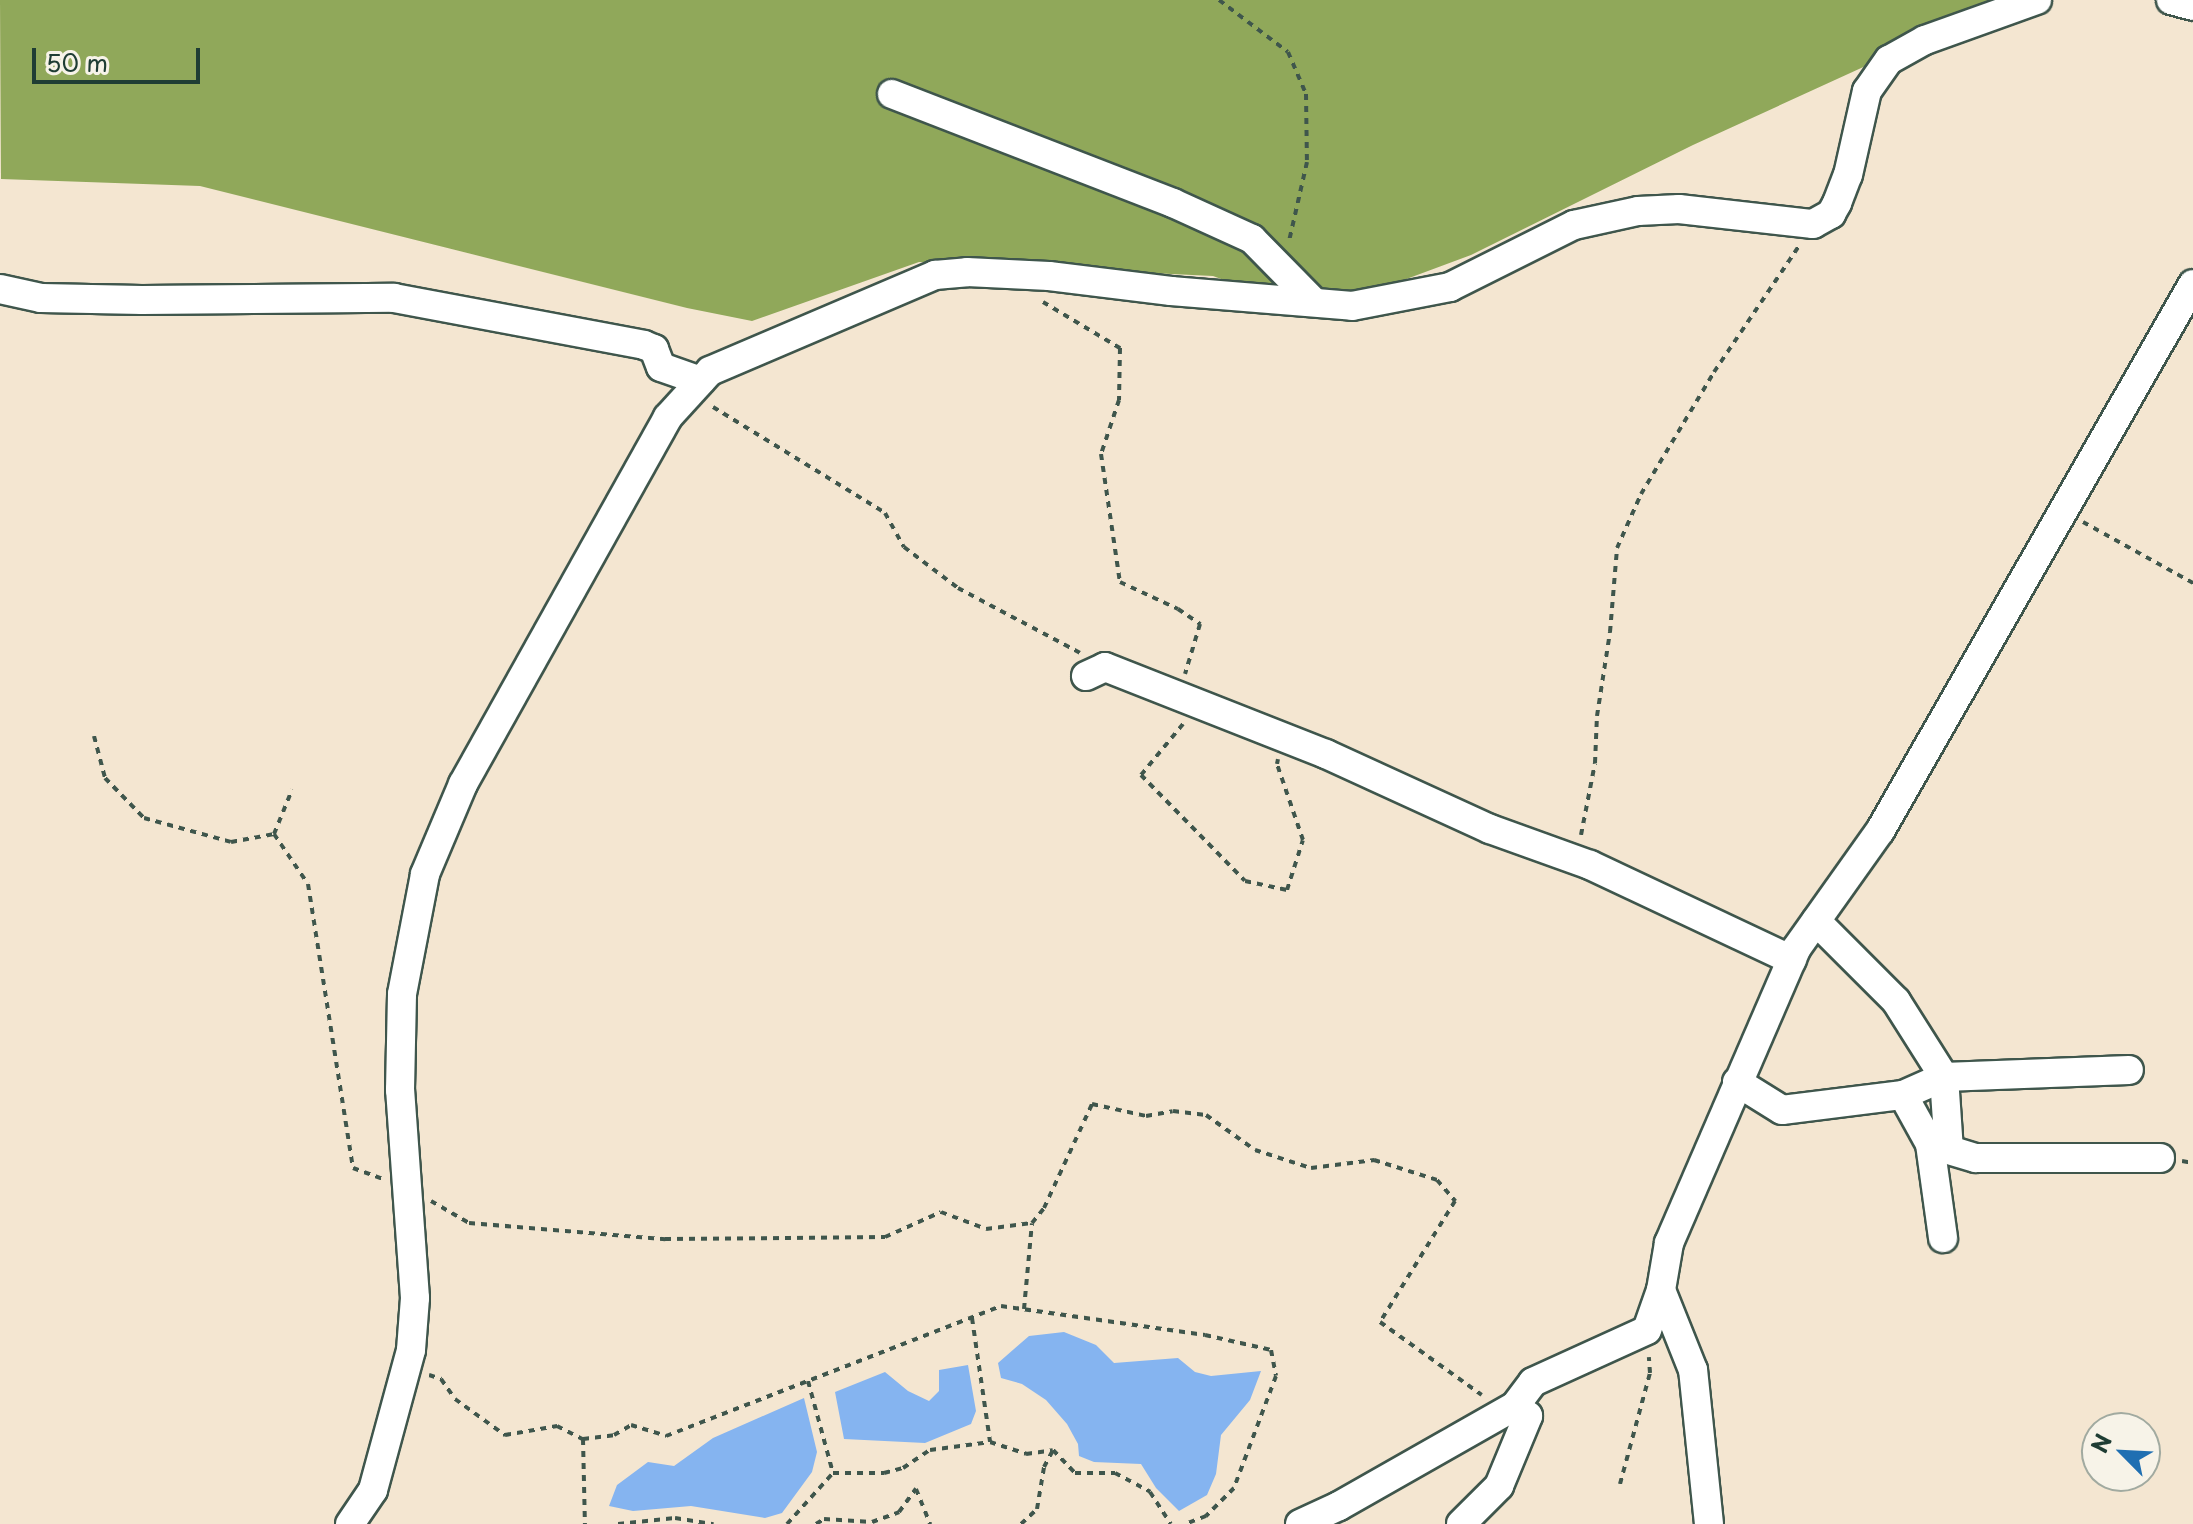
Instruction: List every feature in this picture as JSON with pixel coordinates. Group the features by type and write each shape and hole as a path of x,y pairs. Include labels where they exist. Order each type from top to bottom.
{"street":[{"path":"350,1524 373,1490 406,1367 415,1298 400,1090 402,994 425,874 471,771 668,417 710,371 935,275 967,272 1049,276 1171,291 1352,306 1450,287 1574,225 1638,211 1679,209 1813,224 1831,214 1837,203 1848,175 1867,91 1889,60 1925,40 2037,0"},
{"path":"2171,0 2193,6"},
{"path":"892,94 1173,203 1252,239 1313,301"},
{"path":"1300,1524 1510,1409 1533,1382 1647,1330 1661,1290 1669,1243 1792,960 1880,831 2193,284"},
{"path":"0,289 41,298 113,300 394,298 644,345 654,349 661,367 695,387"},
{"path":"1096,671 1189,700 1288,739 1490,829 1580,861 1792,960"},
{"path":"1816,921 1896,1001 1944,1077 1949,1150 1976,1158 2160,1158"},
{"path":"1737,1082 1782,1110 1903,1095 1944,1077 2129,1070"},
{"path":"1903,1095 1930,1144 1943,1238"},
{"path":"1661,1290 1693,1370 1709,1524"},
{"path":"1461,1524 1499,1486 1528,1416 1510,1409"}],"path":[{"path":"1219,0 1288,52 1306,94 1307,162 1287,250"},
{"path":"1580,861 1583,813 1595,763 1597,716 1610,632 1617,548 1641,494 1714,372 1813,224"},
{"path":"1032,296 1120,348 1119,400 1101,454 1120,582 1178,609 1200,624 1189,700 1141,775 1245,881 1287,890 1303,840 1277,764 1288,739"},
{"path":"695,387 885,513 904,547 958,588 1096,671"},
{"path":"2065,512 2193,583"},
{"path":"94,736 105,778 144,818 231,842 274,834"},
{"path":"274,834 292,790"},
{"path":"274,834 308,884 353,1168 407,1187 469,1223 665,1239 885,1237 941,1212 986,1229 1032,1223"},
{"path":"1024,1309 1032,1223 1044,1208 1092,1104 1146,1116 1173,1111 1206,1115 1255,1150 1311,1168 1374,1160 1437,1180 1455,1201 1380,1322 1510,1409"},
{"path":"406,1367 441,1379 455,1399 505,1435 557,1426 583,1439 614,1435 631,1425 666,1436 1001,1306 1205,1335 1271,1350 1276,1376 1234,1488 1206,1516 1185,1524"},
{"path":"972,1317 990,1442"},
{"path":"1620,1484 1650,1373 1647,1330"},
{"path":"808,1381 833,1473"},
{"path":"583,1439 585,1524"},
{"path":"787,1524 833,1473 884,1473 903,1468 930,1450 990,1442 1026,1454 1053,1450"},
{"path":"1021,1524 1037,1509 1044,1467 1053,1450"},
{"path":"1053,1450 1075,1473 1115,1473 1150,1492 1171,1524"},
{"path":"816,1524 824,1519 872,1522 899,1512 916,1489 930,1524"},
{"path":"618,1524 675,1518 714,1524"}],"green space":[{"path":"0,0 2010,0 1693,145 1471,255 1315,313 1213,276 919,262 752,321 687,308 200,186 1,179"}],"water":[{"path":"1064,1332 1096,1345 1114,1363 1178,1358 1195,1372 1211,1376 1261,1371 1250,1400 1221,1435 1216,1474 1207,1495 1179,1511 1156,1488 1141,1464 1094,1462 1079,1456 1078,1444 1067,1424 1046,1400 1022,1384 1001,1378 998,1363 1029,1336"},
{"path":"968,1365 976,1411 971,1424 925,1443 844,1439 835,1392 885,1372 908,1391 929,1401 939,1391 939,1370"},
{"path":"804,1398 817,1452 812,1472 782,1513 765,1518 691,1506 633,1511 609,1506 617,1485 648,1462 674,1466 713,1438"}]}
